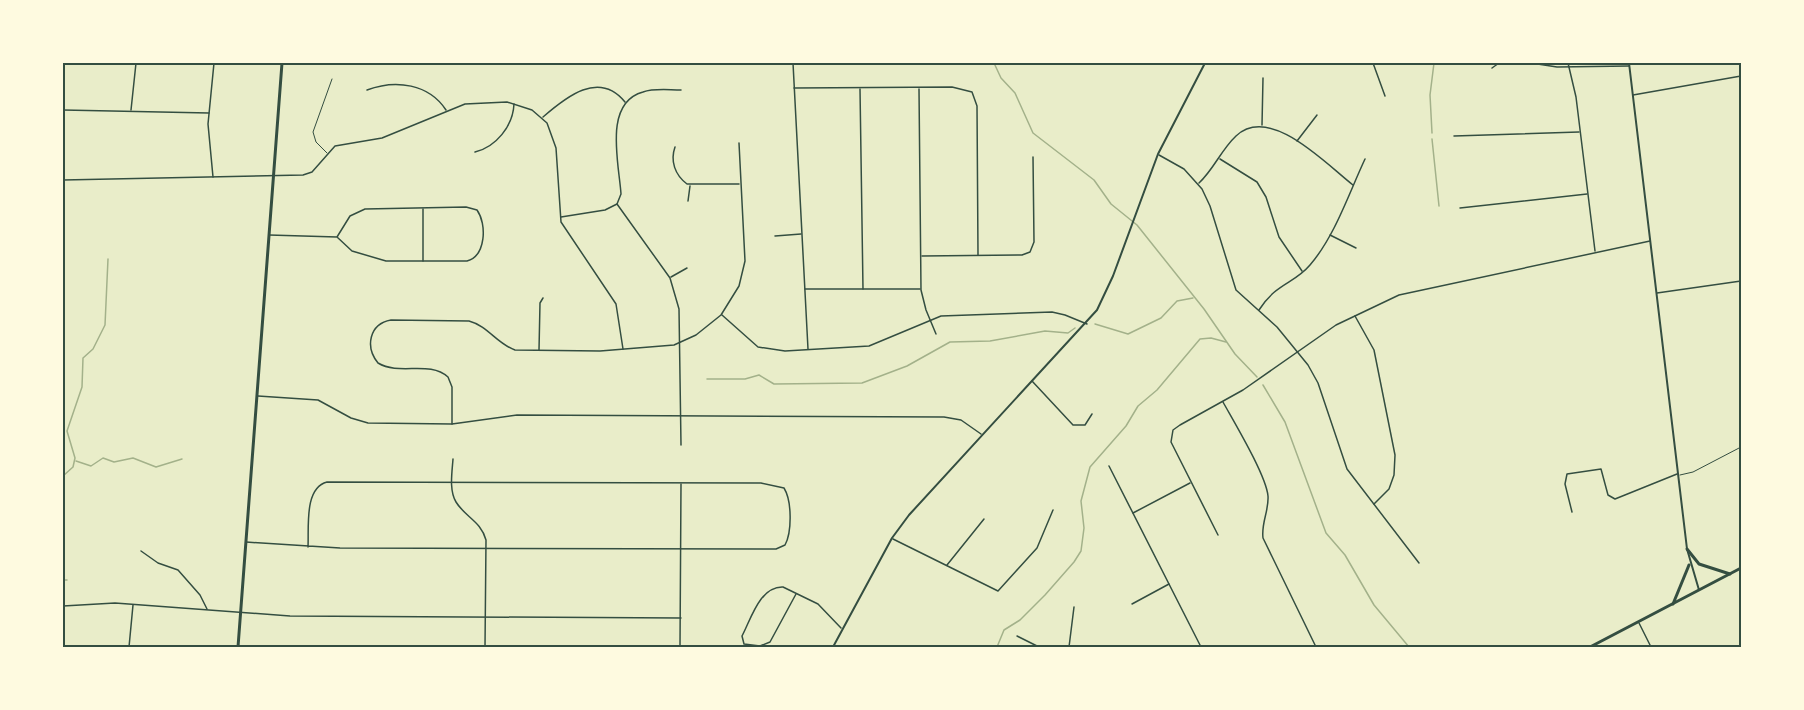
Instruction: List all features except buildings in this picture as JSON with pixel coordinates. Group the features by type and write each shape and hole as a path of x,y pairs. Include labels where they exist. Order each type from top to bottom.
{"main road":[{"path":"238,647 282,63"},
{"path":"833,647 841,628 892,538 909,515 981,434 1087,324 1107,292 1158,154 1205,63"},
{"path":"1629,65 1689,565 1699,590"},
{"path":"1687,549 1698,564 1730,574"},
{"path":"1673,604 1689,565"},
{"path":"1590,647 1741,568"}],"street":[{"path":"131,110 136,63"},
{"path":"213,178 208,113 214,63"},
{"path":"793,63 808,350"},
{"path":"1373,63 1385,96"},
{"path":"1492,68 1499,63"},
{"path":"1531,63 1569,67 1629,65"},
{"path":"1568,63 1580,132 1595,252"},
{"path":"1632,95 1741,76"},
{"path":"1262,126 1263,78"},
{"path":"368,90 381,86 415,87 427,91 447,111"},
{"path":"542,117 567,96 593,87 611,90 625,102"},
{"path":"920,87 921,289 936,334"},
{"path":"795,88 964,87 975,97 978,255"},
{"path":"860,88 863,289"},
{"path":"560,217 606,210 617,204 621,194 617,120 625,102 642,92 681,90"},
{"path":"63,180 274,177 307,174 339,144 383,138 471,102 514,103 526,106 542,117 551,132 556,148 560,217 564,228 616,304 623,349"},
{"path":"475,152 490,146 505,130 514,103"},
{"path":"63,110 208,113"},
{"path":"1296,141 1317,115"},
{"path":"1198,183 1210,173 1239,133 1262,126 1279,130 1296,141 1353,185"},
{"path":"1454,136 1580,132"},
{"path":"452,424 451,382 438,370 390,369 378,363 370,347 372,334 379,324 391,320 469,321 481,326 502,344 515,350 623,349 680,343 722,315 736,292 742,276 745,245 739,143"},
{"path":"675,147 672,156 674,168 681,179 690,186 741,183"},
{"path":"1158,154 1184,169 1198,183 1210,206 1233,282 1245,300 1298,352 1318,383 1347,470 1419,563"},
{"path":"921,256 1022,255 1032,250 1033,157"},
{"path":"1220,159 1257,182 1266,197 1279,237 1303,272"},
{"path":"1258,311 1274,290 1303,272 1329,235 1365,159"},
{"path":"688,201 690,186"},
{"path":"1460,208 1587,194"},
{"path":"617,204 670,278 679,309 681,445"},
{"path":"423,207 423,262"},
{"path":"269,235 337,237 352,250 377,260 423,262 472,260 479,253 482,243 481,218 477,210 462,207 359,210 350,216 337,237"},
{"path":"776,236 802,234"},
{"path":"1329,235 1356,249"},
{"path":"1218,536 1175,453 1171,435 1180,425 1223,402 1274,370 1355,315 1411,291 1651,241"},
{"path":"670,278 687,268"},
{"path":"1656,293 1741,281"},
{"path":"805,289 921,289"},
{"path":"539,351 540,303 543,298"},
{"path":"722,315 761,348 808,350 869,346 888,340 930,320 957,315 1052,312 1087,324"},
{"path":"1355,315 1374,350 1395,455 1394,475 1389,489 1374,505"},
{"path":"1032,381 1072,425 1085,425 1092,414"},
{"path":"257,396 316,399 363,422 452,424 517,415 944,417 961,420 981,434"},
{"path":"1223,402 1266,485 1268,504 1262,528 1263,538 1316,647"},
{"path":"453,459 452,482 455,501 484,531 485,647"},
{"path":"1109,466 1201,647"},
{"path":"1572,512 1565,484 1566,474 1595,468 1601,469 1608,495 1615,499 1678,474"},
{"path":"246,542 308,547 767,549 785,545 788,536 789,503 784,488 761,483 332,482 320,484 312,497 308,547"},
{"path":"1132,513 1191,483"},
{"path":"680,647 681,484"},
{"path":"892,538 998,591 1037,549 1053,510"},
{"path":"946,565 984,519"},
{"path":"141,551 158,563 178,570 204,600 207,610"},
{"path":"1132,604 1170,584"},
{"path":"796,594 770,642 760,646 744,644 742,636 768,589 783,587 824,608 841,628"},
{"path":"63,606 78,603 133,604 287,616 681,618"},
{"path":"129,647 133,604"},
{"path":"1069,647 1074,607"},
{"path":"1638,622 1651,647"},
{"path":"1017,636 1039,647"}],"lane":[{"path":"327,153 316,142 313,132 332,79"},
{"path":"1678,474 1693,472 1741,447"}],"waterway":[{"path":"994,63 1001,78 1015,93 1033,133 1094,180 1111,204 1137,225 1204,309 1235,354 1257,377"},
{"path":"1432,133 1430,95 1434,63"},
{"path":"1432,139 1439,206"},
{"path":"63,476 73,467 75,458 67,431 82,387 83,358 93,349 105,325 108,259"},
{"path":"1095,324 1128,334 1161,318 1177,301 1193,298"},
{"path":"707,379 745,379 759,375 774,384 862,383 907,366 950,342 990,341 1045,331 1068,333 1075,328"},
{"path":"997,647 1004,630 1020,620 1045,595 1081,551 1084,528 1081,501 1090,467 1126,426 1138,406 1157,390 1200,339 1211,338 1226,342"},
{"path":"1263,385 1285,422 1326,533 1345,555 1374,605 1409,647"},
{"path":"76,461 91,466 103,458 114,462 133,458 156,467 182,459"}]}
